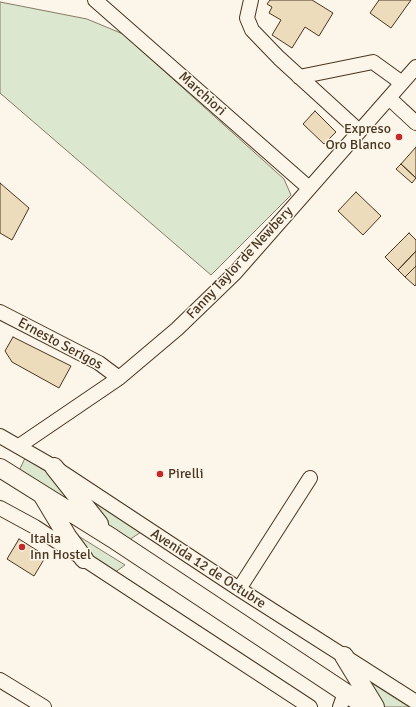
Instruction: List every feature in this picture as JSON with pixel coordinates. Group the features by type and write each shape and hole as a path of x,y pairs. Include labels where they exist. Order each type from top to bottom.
{"main road":[{"path":"54,467 112,538"},
{"name":"Avenida 12 de Octubre","path":"0,468 112,538 342,700 367,707"},
{"path":"41,493 67,536 84,559"},
{"path":"344,656 375,707"}],"street":[{"name":"Marchiori","path":"95,0 309,188"},
{"path":"251,0 247,18 252,30 299,77 359,131"},
{"path":"299,77 373,62 402,83"},
{"name":"Fanny Taylor de Newbery","path":"19,446 119,378 177,329 235,273 416,67"},
{"path":"389,98 416,123"},
{"name":"Ernesto Serigos","path":"0,312 99,363 119,378"},
{"name":"Avenida 12 de Octubre","path":"0,436 54,467 239,589 416,702"},
{"path":"239,589 310,478"},
{"path":"0,508 35,527 310,707"},
{"path":"0,680 44,707"}],"green space":[{"path":"0,2 87,19 123,34 284,179 291,195 211,275 0,93"},
{"path":"25,458 53,476 70,502 19,471"},
{"path":"75,489 141,532 129,540 101,522"},
{"path":"72,532 125,565 114,573 90,558"},
{"path":"359,675 409,707 384,707"}],"building":[{"path":"270,0 312,0 333,13 319,36 305,27 292,48 272,35 281,20 269,13 272,7 267,4"},
{"path":"379,0 411,0 391,28 370,13"},
{"path":"315,111 336,132 324,144 303,124"},
{"path":"416,147 416,178 401,164"},
{"path":"401,164 416,178 412,183 396,169"},
{"path":"0,183 29,208 12,240 0,233"},
{"path":"356,192 381,216 363,235 338,211"},
{"path":"409,233 416,240 416,251 398,270 385,257"},
{"path":"416,251 416,266 405,277 398,270"},
{"path":"416,266 416,284 415,286 405,277"},
{"path":"13,337 71,366 59,388 12,362 5,351"},
{"path":"19,539 46,556 34,576 7,559"}],"place":[{"name":"Expreso Oro Blanco","path":"399,137"},
{"name":"Pirelli","path":"160,474"},
{"name":"Italia Inn Hostel","path":"22,547"}]}
